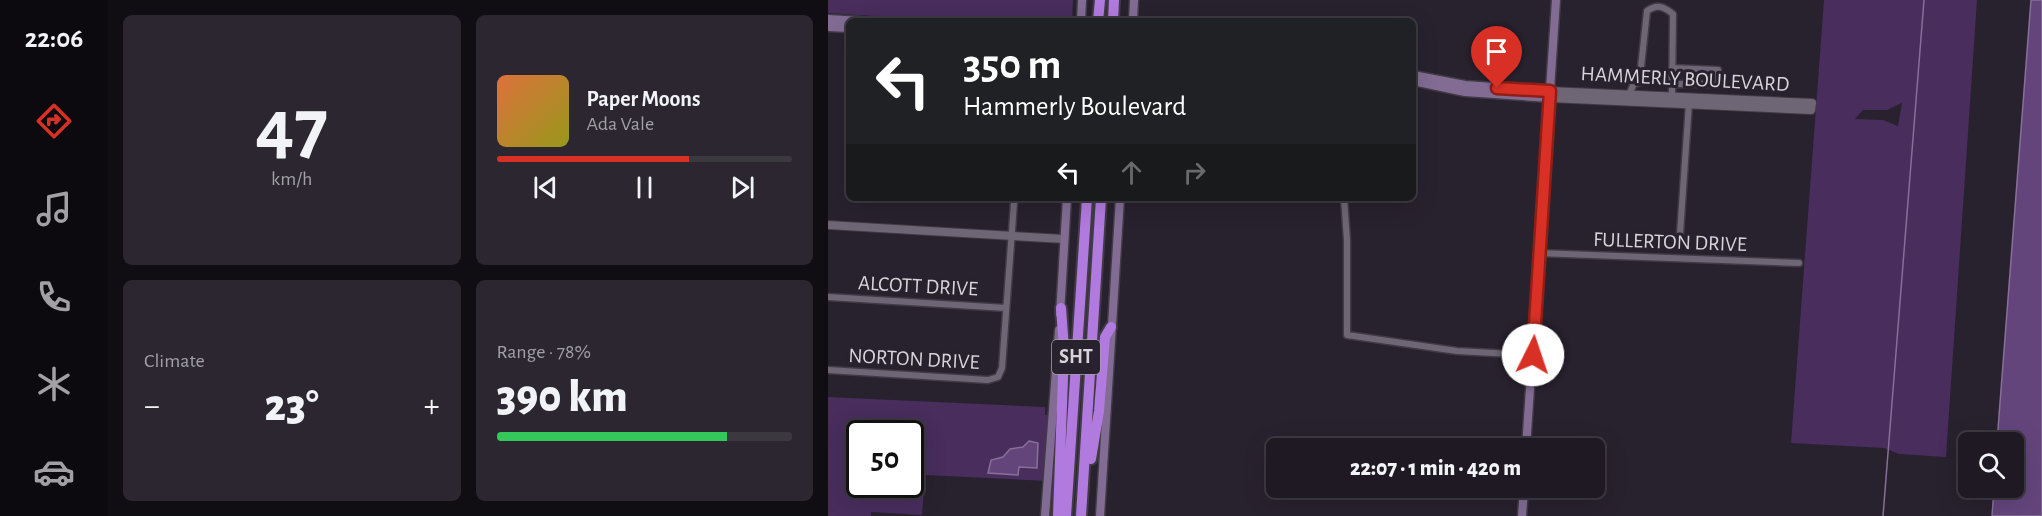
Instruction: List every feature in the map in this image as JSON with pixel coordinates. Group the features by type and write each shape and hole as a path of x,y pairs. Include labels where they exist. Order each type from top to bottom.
{"highway":[{"path":"1098,18 1100,0"},
{"path":"1113,18 1114,0"},
{"name":"SHT","path":"1066,516 1087,201"},
{"name":"SHT","path":"1081,516 1101,201"},
{"path":"1058,516 1064,349 1061,308"},
{"path":"1081,516 1099,411 1105,337 1111,327"}],"main road":[{"path":"1527,438 1556,0"},
{"path":"1128,18 1134,4"},
{"path":"1134,4 1140,18"},
{"path":"828,19 846,20"},
{"path":"828,27 846,28"},
{"name":"HAMMERLY BOULEVARD","path":"1416,76 1466,85 1550,94"},
{"name":"HAMMERLY BOULEVARD","path":"1416,82 1465,92 1550,94"},
{"path":"1045,516 1067,201"},
{"path":"1100,516 1120,201"},
{"path":"1522,516 1523,498"}],"street":[{"path":"1629,95 1639,72 1647,11 1654,7 1664,7 1673,14 1672,97"},
{"path":"1634,84 1672,71 1718,70 1718,84 1672,84"},
{"path":"1639,72 1653,77"},
{"name":"HAMMERLY BOULEVARD","path":"1550,94 1629,95 1638,99 1672,97 1689,101"},
{"name":"HAMMERLY BOULEVARD","path":"1550,94 1812,107"},
{"path":"1680,234 1689,101"},
{"path":"1344,201 1347,240 1347,335 1457,351 1533,355"},
{"path":"1006,308 1014,203"},
{"path":"828,225 1064,239"},
{"name":"FULLERTON DRIVE","path":"1539,253 1799,263"},
{"name":"ALCOTT DRIVE","path":"828,297 1006,308"},
{"name":"NORTON DRIVE","path":"828,370 988,380 998,377 1002,368 1006,308"}],"shaded area":[{"path":"828,0 1073,0 1072,18 905,18 828,13"},
{"path":"1824,0 1977,0 1946,457 1899,454 1884,448 1791,443","holes":["1902,103 1898,126 1883,120 1855,119 1863,110 1887,110"]},
{"path":"2031,0 2042,0 2042,516 1992,516 1993,498 2024,498 2024,432 1998,432"},
{"path":"828,397 1045,407 1045,415 1053,415 1048,481 925,475 924,488 924,420 846,420 846,498 923,498 922,515 871,512 871,516 828,516"},
{"path":"1029,441 1038,443 1037,468 1019,467 1018,475 988,473 991,460 1003,457 1010,449 1023,447"}],"waterway":[{"path":"1883,516 1924,0"}],"route":[{"path":"1497,88 1550,91 1533,355"}]}
